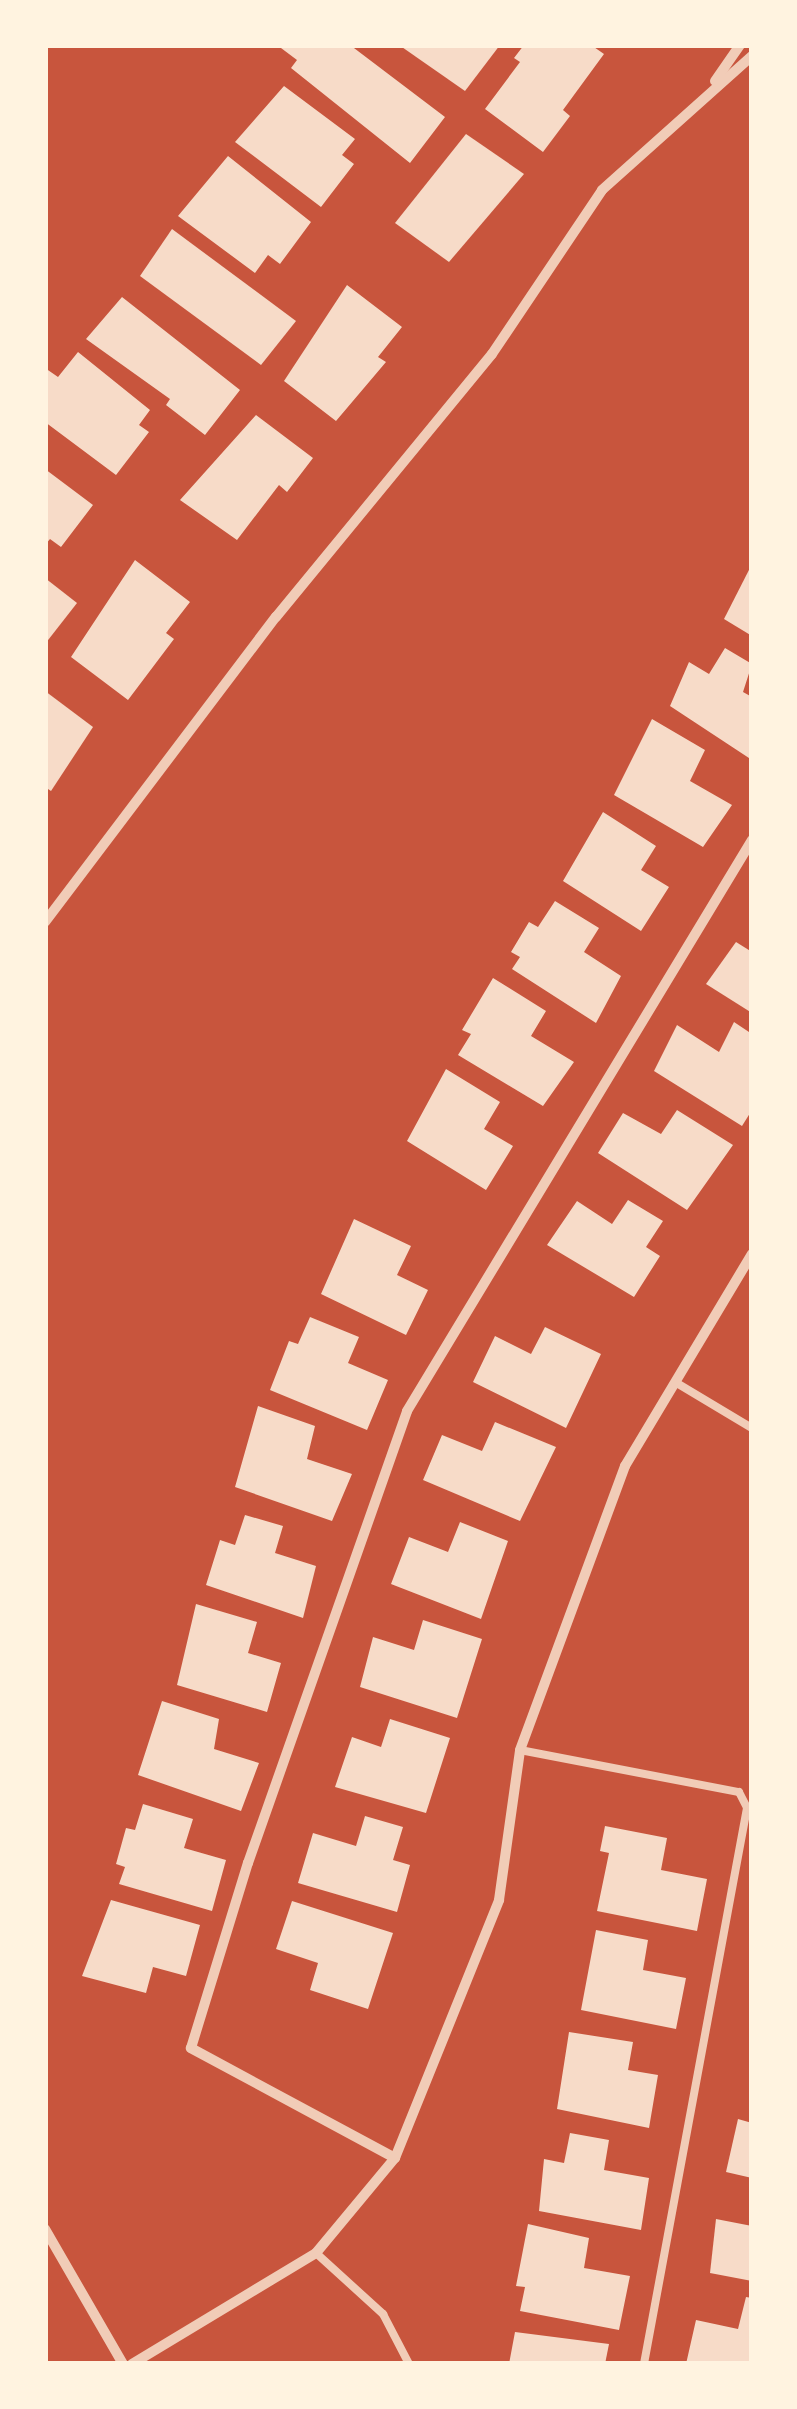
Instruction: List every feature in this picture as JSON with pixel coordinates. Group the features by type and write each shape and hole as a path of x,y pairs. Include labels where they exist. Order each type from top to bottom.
{"street":[{"path":"709,90 740,45"},
{"path":"45,922 276,617 492,354 602,190 709,90 752,56"},
{"path":"395,2158 191,2048 248,1864 406,1411 752,840"},
{"path":"132,2364 316,2253 395,2158 499,1900 520,1750 625,1466 752,1254"},
{"path":"45,2228 123,2364"}],"lane":[{"path":"675,1382 752,1428"},
{"path":"520,1750 739,1792 747,1808 644,2364"},
{"path":"316,2253 383,2314 409,2364"}],"building":[{"path":"277,45 350,45 445,117 410,163 291,68 297,60"},
{"path":"399,45 500,45 465,91"},
{"path":"524,45 591,45 604,54 563,110 570,116 543,152 485,109 520,62 514,58"},
{"path":"284,86 355,139 342,155 354,164 321,207 235,142"},
{"path":"466,134 524,174 449,262 395,223"},
{"path":"228,156 311,222 280,264 268,255 255,273 178,216"},
{"path":"172,229 296,321 261,365 140,276"},
{"path":"347,285 402,327 378,357 386,362 336,421 284,381"},
{"path":"122,297 240,390 205,435 166,405 170,399 86,339"},
{"path":"78,352 150,410 139,425 149,432 116,475 45,422 45,368 58,377"},
{"path":"256,415 313,458 287,492 279,485 237,540 180,500"},
{"path":"45,469 93,505 61,547 50,539 45,545"},
{"path":"135,560 190,602 166,633 174,639 128,700 71,657"},
{"path":"752,564 752,636 724,619"},
{"path":"45,578 77,603 45,644"},
{"path":"725,648 752,664 743,692 752,697 752,760 670,706 689,662 709,674"},
{"path":"45,691 93,727 51,791 45,787"},
{"path":"652,719 705,750 690,781 732,805 703,847 614,795"},
{"path":"603,812 656,846 641,870 669,887 641,931 563,881"},
{"path":"555,901 599,928 584,952 621,976 596,1023 512,969 520,957 511,952 529,922 538,927"},
{"path":"736,942 752,952 752,1013 706,984"},
{"path":"493,978 546,1011 531,1036 574,1062 543,1106 458,1055 471,1034 462,1030"},
{"path":"734,1022 752,1034 752,1110 742,1126 654,1071 677,1025 719,1052"},
{"path":"446,1069 500,1102 484,1129 513,1146 486,1190 407,1141"},
{"path":"677,1110 733,1145 687,1210 598,1153 623,1113 661,1134"},
{"path":"628,1200 663,1221 646,1247 660,1256 634,1297 547,1245 577,1201 612,1224"},
{"path":"354,1219 411,1246 397,1275 428,1290 406,1335 321,1294"},
{"path":"310,1317 359,1337 348,1363 388,1380 367,1430 270,1390 289,1341 298,1344"},
{"path":"545,1327 601,1354 566,1428 473,1382 495,1336 531,1354"},
{"path":"258,1406 315,1426 307,1459 352,1474 332,1521 235,1487"},
{"path":"495,1422 556,1447 520,1521 423,1480 442,1435 482,1451"},
{"path":"245,1515 283,1526 275,1553 316,1566 303,1618 206,1585 220,1540 235,1545"},
{"path":"460,1522 508,1541 481,1619 391,1584 409,1537 448,1552"},
{"path":"196,1604 257,1622 248,1653 281,1663 267,1712 177,1685"},
{"path":"423,1620 482,1639 457,1718 360,1687 373,1637 414,1650"},
{"path":"162,1701 219,1719 214,1749 259,1763 241,1811 138,1775"},
{"path":"390,1719 450,1738 426,1813 335,1787 352,1737 381,1747"},
{"path":"143,1804 193,1819 184,1848 226,1860 212,1911 119,1884 125,1867 116,1864 126,1828 135,1830"},
{"path":"365,1816 403,1827 393,1860 410,1865 397,1912 298,1883 313,1833 356,1846"},
{"path":"605,1826 667,1838 661,1870 707,1879 697,1931 597,1911 609,1853 600,1851"},
{"path":"111,1900 200,1925 186,1976 153,1967 146,1993 82,1976"},
{"path":"292,1901 393,1933 368,2009 310,1990 318,1963 276,1949"},
{"path":"596,1930 648,1940 643,1970 686,1978 676,2029 581,2010"},
{"path":"569,2032 633,2042 628,2070 658,2075 649,2128 557,2109"},
{"path":"738,2119 752,2123 752,2178 726,2172"},
{"path":"570,2133 609,2140 604,2170 649,2178 641,2230 539,2211 544,2159 564,2163"},
{"path":"716,2219 752,2226 752,2281 710,2273"},
{"path":"528,2224 589,2238 584,2268 630,2276 619,2330 520,2311 525,2287 516,2286"},
{"path":"746,2297 752,2298 752,2364 686,2364 696,2320 738,2329"},
{"path":"515,2332 609,2344 605,2364 509,2364"}]}
